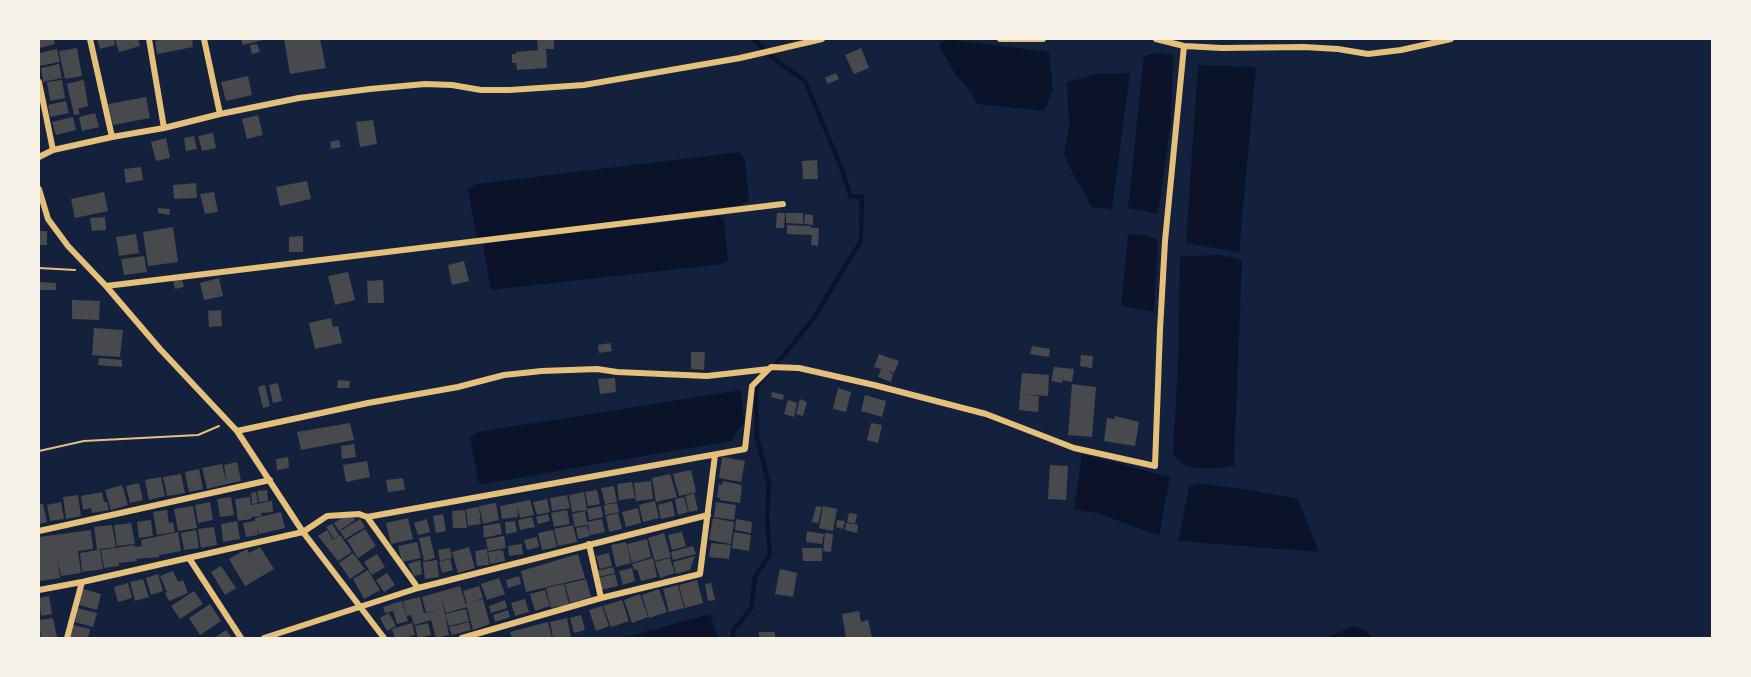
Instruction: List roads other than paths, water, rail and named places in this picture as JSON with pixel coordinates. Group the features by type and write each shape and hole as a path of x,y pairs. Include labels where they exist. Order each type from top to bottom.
{"street":[{"path":"90,39 112,137"},
{"path":"148,39 164,128"},
{"path":"204,39 220,114"},
{"path":"39,157 53,150 299,98 425,84 446,84 481,90 584,85 740,58 822,39"},
{"path":"1000,39 1043,39"},
{"path":"1156,39 1184,46 1304,47 1368,54 1401,50 1451,39"},
{"path":"237,431 368,403 458,387 504,375 597,369 707,376 771,368 799,368 986,414 1074,448 1155,466 1165,240 1184,46"},
{"path":"39,81 53,150"},
{"path":"39,189 48,219 68,246 237,431 303,532 384,638"},
{"path":"106,286 783,204"},
{"path":"367,518 745,449 752,386 769,369"},
{"path":"462,638 602,598 700,574 715,455"},
{"path":"39,531 270,480"},
{"path":"39,590 303,532 327,516 359,514 367,518 418,588"},
{"path":"264,638 418,588 708,515"},
{"path":"589,544 602,598"},
{"path":"189,558 241,638"},
{"path":"67,638 82,582"}],"water":[{"path":"945,39 1049,52 1053,90 1044,111 977,104 939,46"},
{"path":"1156,53 1173,55 1171,120 1157,214 1128,208 1144,56"},
{"path":"1198,65 1256,67 1239,252 1186,243"},
{"path":"1130,73 1112,209 1091,207 1064,154 1069,127 1067,82 1097,74"},
{"path":"739,152 745,160 749,201 741,205 481,239 476,234 468,189 477,184"},
{"path":"720,216 724,220 728,261 723,264 491,290 483,246 487,243"},
{"path":"1128,234 1147,235 1158,240 1154,312 1121,306"},
{"path":"1220,255 1242,260 1234,466 1208,469 1184,466 1173,455 1180,257"},
{"path":"741,390 744,422 731,441 482,484 478,481 470,437 478,432"},
{"path":"1082,454 1170,477 1159,536 1098,513 1074,510"},
{"path":"1195,483 1298,499 1319,552 1178,541 1189,487"},
{"path":"710,614 718,638 623,638"},
{"path":"1353,626 1366,630 1371,638 1326,638"}],"waterway":[{"path":"753,39 774,59 805,81 851,197 862,196 861,241 811,322 773,368"},
{"path":"733,638 733,631 751,609 755,577 770,554 767,518 769,485 757,437 756,388 767,374"}]}
